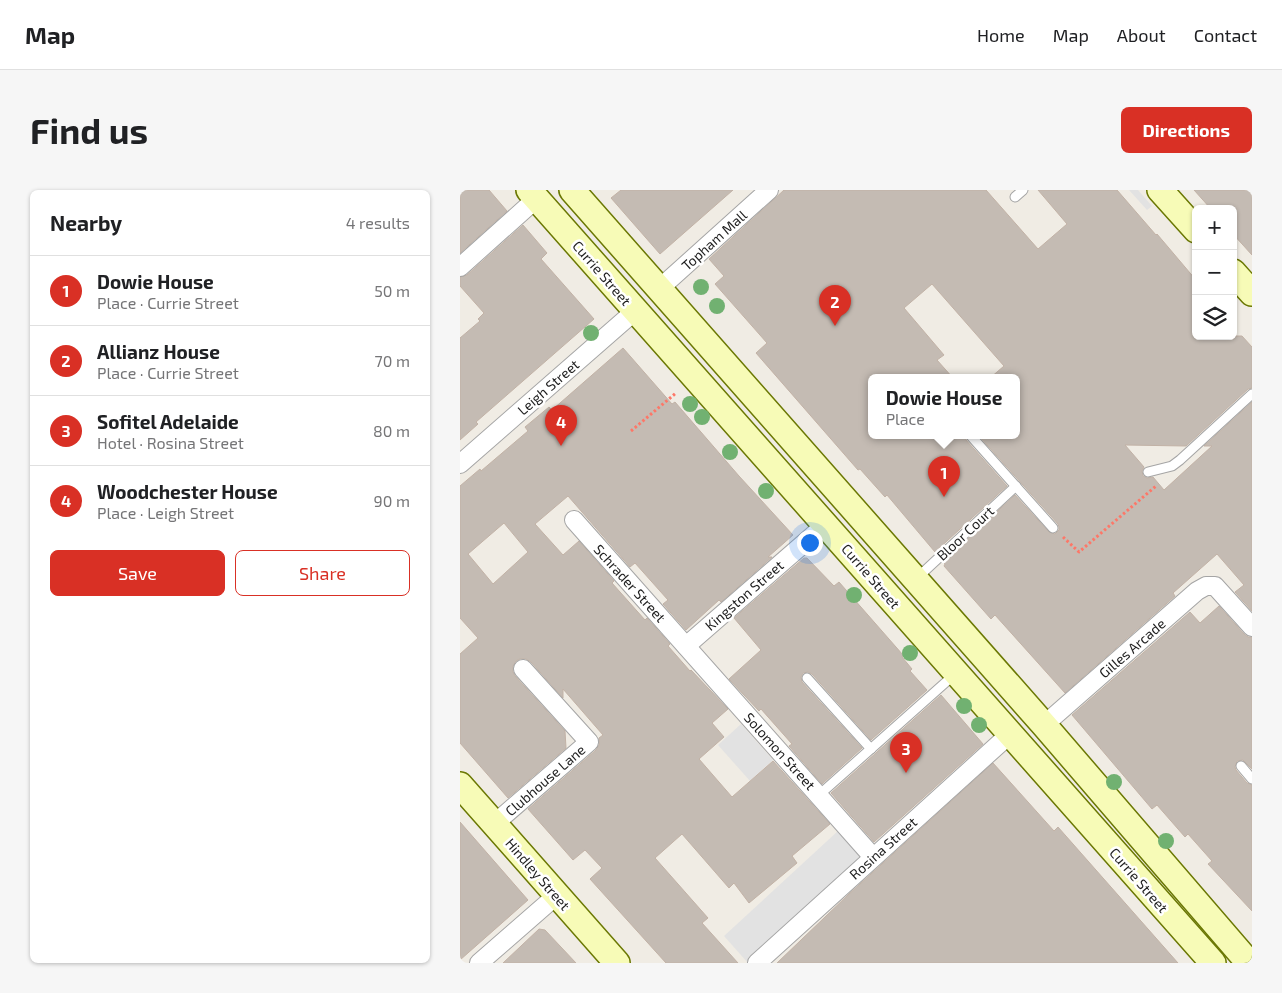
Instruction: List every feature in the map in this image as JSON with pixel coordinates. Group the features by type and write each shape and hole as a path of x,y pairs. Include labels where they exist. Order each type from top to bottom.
{"main road":[{"path":"572,190 1044,725 1250,963"},
{"path":"1160,190 1192,226"},
{"name":"Currie Street","path":"533,194 1212,963"},
{"path":"1237,276 1252,293"},
{"name":"Hindley Street","path":"460,785 616,963"}],"street":[{"name":"Topham Mall","path":"659,289 768,190"},
{"path":"460,267 533,194"},
{"name":"Leigh Street","path":"460,464 635,310"},
{"name":"Schrader Street","path":"574,520 686,646"},
{"name":"Kingston Street","path":"686,646 825,524"},
{"name":"Gilles Arcade","path":"1044,725 1197,591 1206,586 1215,586 1252,627"},
{"name":"Solomon Street","path":"686,646 873,857"},
{"name":"Clubhouse Lane","path":"494,824 589,742 523,669"},
{"name":"Rosina Street","path":"757,963 1010,734"},
{"path":"479,963 557,895"}],"lane":[{"path":"1015,197 1023,190"},
{"path":"1148,472 1172,466 1252,394"},
{"path":"974,439 1053,528"},
{"name":"Bloor Court","path":"915,580 1016,486"},
{"path":"819,795 956,673"},
{"path":"808,678 871,749"},
{"path":"1241,766 1252,779"}],"path":[{"path":"631,431 676,393"},
{"path":"1053,528 1079,552 1159,483 1172,466"}],"shaded area":[{"path":"1129,190 1138,190 1152,206 1147,210"},
{"path":"741,724 773,760 750,781 718,745"},
{"path":"839,830 864,858 748,963 724,936"}],"building":[{"path":"460,190 489,190 507,211 460,253"},
{"path":"621,190 733,190 660,254 611,198"},
{"path":"784,190 986,190 1038,249 1067,224 1038,190 1117,190 1192,275 1192,340 1237,340 1237,336 1242,336 1252,347 1252,388 1248,389 1186,446 1125,445 1144,467 1142,471 1143,476 1147,478 1153,477 1164,490 1212,446 1204,446 1252,402 1252,611 1235,592 1244,585 1217,554 1173,593 1175,596 1065,693 995,615 991,619 944,566 943,562 1015,495 1049,532 1055,534 1059,530 1058,524 982,439 1020,439 1020,374 995,374 1004,366 932,284 904,308 944,355 937,360 949,374 868,374 868,439 966,439 1007,486 935,552 887,495 885,497 860,469 858,470 756,353 767,343 715,284 724,276 709,259"},
{"path":"1194,190 1252,190 1252,255 1237,238 1237,205 1207,205"},
{"path":"523,225 547,253 541,259 594,319 476,422 478,424 460,440 460,338 480,321 478,319 484,313 460,286 460,277 467,275"},
{"path":"623,348 672,404 675,402 793,535 768,557 772,557 721,602 719,600 686,630 663,604 668,600 635,563 630,567 568,496 535,524 563,555 579,541 614,581 612,583 645,620 647,618 670,644 668,646 690,671 728,709 712,723 724,737 699,759 732,797 773,761 830,824 792,856 797,863 749,903 734,883 729,888 682,834 655,858 708,918 702,923 738,963 666,963 590,879 602,868 585,850 573,860 528,809 596,750 599,745 599,738 603,735 563,689 563,698 531,662 526,659 516,661 513,666 513,672 565,731 566,748 508,798 460,743 460,654 478,638 460,618 460,486 480,469 481,471 528,431 525,427 549,407 552,410","holes":["504,523 528,552 493,584 468,554"]},
{"path":"804,558 807,558 834,586 839,582 903,655 902,657 912,669 910,671 927,690 871,740 812,674 808,672 803,673 801,677 802,682 862,748 822,784 789,746 792,744 761,709 759,711 729,679 761,650 734,618"},
{"path":"1219,606 1244,634 1252,637 1252,769 1243,760 1237,761 1235,767 1247,783 1252,785 1252,911 1208,864 1212,861 1188,834 1185,837 1157,805 1152,809 1072,715 1190,612 1200,623"},
{"path":"941,695 983,744 874,842 831,793"},
{"path":"993,763 1054,831 1058,827 1178,963 777,963 849,894"},
{"path":"460,822 528,900 460,960"},
{"path":"539,929 545,930 576,963 503,963"}],"place":[{"name":"Allianz House","path":"835,326"},
{"name":"Woodchester House","path":"561,446"},
{"name":"Dowie House","path":"944,497"},
{"name":"Sofitel Adelaide","path":"906,773"}]}
